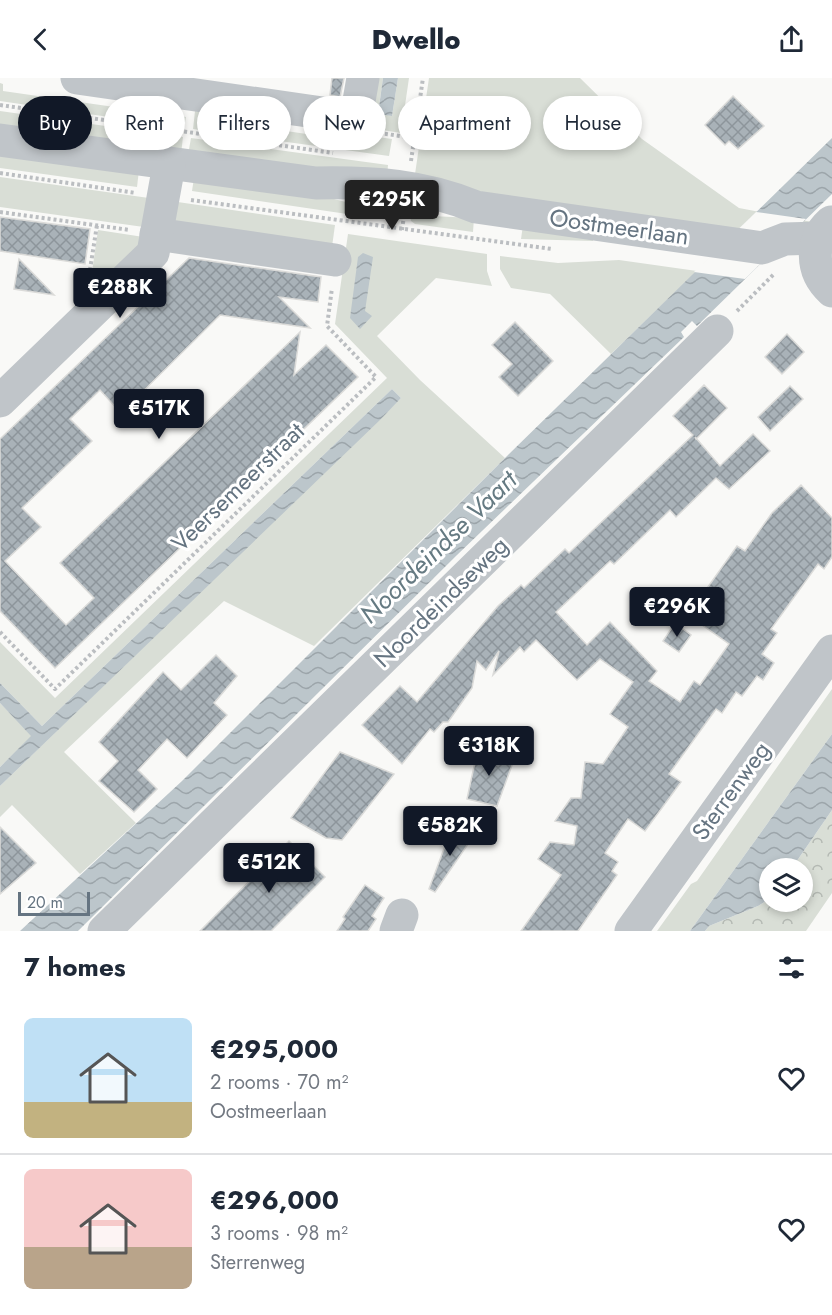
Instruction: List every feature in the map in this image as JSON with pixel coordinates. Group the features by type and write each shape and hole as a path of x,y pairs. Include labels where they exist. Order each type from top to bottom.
{"street":[{"path":"77,78 350,117 359,101 363,78"},
{"name":"Oostmeerlaan","path":"0,140 316,183 362,182 408,186 445,194 476,207 724,242 774,253 825,253"},
{"path":"0,401 153,253 156,234 176,165"},
{"name":"Oostmeerlaan","path":"316,183 404,219 476,207"},
{"path":"156,234 335,260"},
{"name":"Noordeindseweg","path":"104,931 717,332"},
{"name":"Sterrenweg","path":"631,931 832,651"}],"path":[{"path":"404,163 411,164 423,78"},
{"path":"176,165 187,132 193,94"},
{"path":"0,105 339,154"},
{"path":"0,212 97,225"},
{"name":"Veersemeerstraat","path":"0,633 55,689 376,377 327,326 335,260 342,222 404,219"},
{"path":"717,332 774,253"}],"green space":[{"path":"370,78 383,78 380,96 367,96"},
{"path":"398,78 409,78 406,96 398,96 398,133 386,131 386,115 392,116"},
{"path":"429,78 580,78 598,96 543,96 543,150 642,150 642,139 739,208 812,222 737,230 674,223 414,181 419,150 531,150 531,96 426,96"},
{"path":"0,83 3,84 3,91 38,96 18,96 18,104 0,101"},
{"path":"92,104 104,106 104,116 92,114"},
{"path":"0,111 18,114 18,131 0,129"},
{"path":"195,111 197,111 197,130 193,129"},
{"path":"92,124 104,126 104,143 92,142"},
{"path":"291,132 303,133 303,144 291,142"},
{"path":"191,138 197,139 197,150 279,150 388,165 387,177 188,155"},
{"path":"386,138 392,139 389,156 345,150 386,150"},
{"path":"152,150 181,150 181,154"},
{"path":"0,151 139,170 137,187 0,168"},
{"path":"0,177 156,199 151,228 0,207"},
{"path":"194,178 334,199 382,211 381,219 192,191"},
{"path":"171,201 335,225 331,254 166,231"},
{"path":"410,215 474,218 473,232 415,224 411,221"},
{"path":"523,225 594,235 593,241 521,239"},
{"path":"98,230 150,238 93,289 90,286"},
{"path":"348,234 487,254 487,271 492,286 436,278 377,336 420,380 505,458 314,646 224,601 64,752 136,823 80,874 12,805 0,817 0,786 401,398 392,389 42,726 0,683 0,642 55,698 387,378 335,324"},
{"path":"500,256 558,263 619,260 697,271 611,354 550,294 511,288 500,269"},
{"path":"832,689 832,734 690,931 657,931 691,884 697,881"},
{"path":"0,703 32,736 0,767"},
{"path":"832,810 832,893 806,931 705,931 709,926 759,905 759,912 813,912 813,858 799,858"}],"water":[{"path":"383,78 398,78 392,116 386,115 386,96 380,96"},
{"name":"Noordeindse Vaart","path":"832,138 832,194 697,326 692,321 681,332 684,337 457,555 78,931 20,931 182,781 505,458"},
{"path":"363,253 373,257 365,311 372,316 360,329 350,318 358,257"},
{"path":"392,389 401,398 381,419 0,786 0,767 31,736 0,703 0,683 42,726"},
{"path":"832,734 832,810 799,858 759,858 759,905 709,926 705,931 690,931"}],"pier":[{"path":"756,212 806,219 745,279 694,272"}],"building":[{"path":"332,78 344,78 340,96 330,95"},
{"path":"733,96 764,126 738,149 729,141 725,145 705,125"},
{"path":"0,217 90,229 85,264 0,251"},
{"path":"189,258 321,277 318,302 279,297 310,328 220,315 121,413 100,390 70,419 92,441 22,508 41,527 5,561 66,625 94,598 60,563 300,332 294,375 326,345 358,377 55,668 0,611 0,439"},
{"path":"19,259 54,295 14,289"},
{"path":"515,322 553,361 518,396 499,377 512,364 492,345"},
{"path":"787,334 804,352 782,374 765,357"},
{"path":"704,385 727,408 696,439 720,466 753,434 770,451 729,489 716,478 676,517 670,510 614,564 610,561 556,612 587,645 610,622 657,671 649,681 680,702 694,681 700,685 729,644 688,615 737,546 745,551 772,513 801,485 832,518 832,557 824,569 818,564 771,629 777,633 762,654 774,663 763,680 757,676 742,696 736,692 722,713 716,709 669,774 681,782 645,831 628,819 605,853 618,862 612,871 617,875 578,931 521,931 561,875 538,859 550,842 574,845 577,826 555,821 571,798 581,798 585,762 603,764 628,727 610,714 633,682 600,659 577,680 536,640 524,652 520,647 493,675 499,651 486,670 477,661 472,688 448,722 443,722 434,732 430,729 402,764 362,725 400,686 417,702 498,606 521,585 524,588 565,549 569,553 693,435 673,416"},
{"path":"790,386 803,399 770,431 758,417"},
{"path":"675,623 691,635 679,652 663,641"},
{"path":"216,655 237,676 214,703 227,715 187,758 167,739 138,770 157,789 134,812 99,781 118,761 99,742 163,672 181,690"},
{"path":"478,748 515,757 497,806 467,799"},
{"path":"340,752 394,774 342,840 326,838 291,818"},
{"path":"0,827 36,863 0,894"},
{"path":"454,832 475,834 435,892 429,889 445,846"},
{"path":"289,841 325,877 271,931 200,931"},
{"path":"365,885 384,898 372,916 376,919 368,931 337,931 345,919 343,917"}]}
